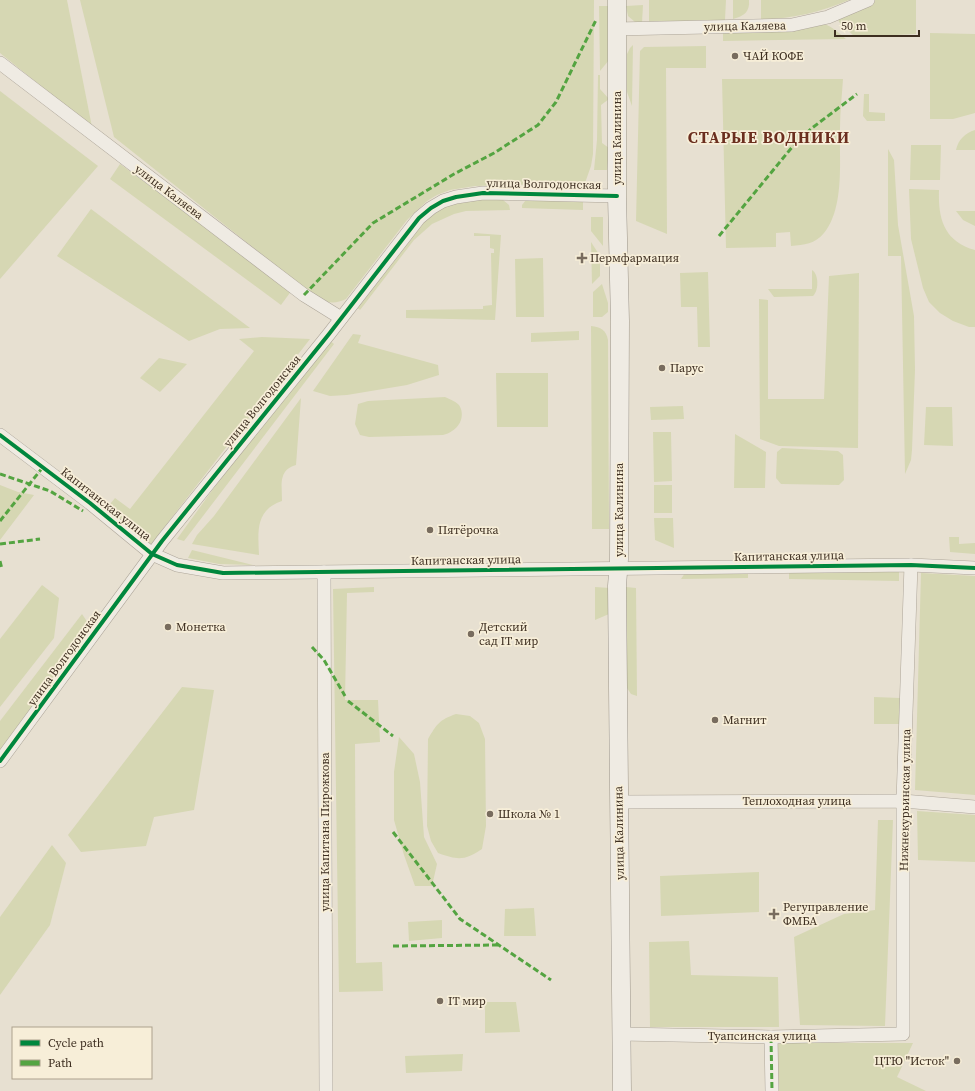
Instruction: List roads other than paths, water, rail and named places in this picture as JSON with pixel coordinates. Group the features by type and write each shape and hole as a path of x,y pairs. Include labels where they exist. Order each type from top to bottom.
{"main road":[{"name":"улица Калинина","path":"617,0 617,196 620,321 619,569 617,586 622,1091"}],"street":[{"name":"улица Каляева","path":"616,29 792,25 828,17 868,0"},
{"name":"улица Каляева","path":"0,62 304,294 341,318"},
{"name":"улица Волгодонская","path":"0,762 152,554 330,334 414,224 431,208 456,197 483,193 617,196"},
{"name":"Капитанская улица","path":"0,435 90,503 152,554 177,565 223,573 911,565 975,568"},
{"name":"Нижнекурьинская улица","path":"903,1034 903,801 911,565"},
{"name":"улица Капитана Пирожкова","path":"324,572 326,1091"},
{"name":"Теплоходная улица","path":"619,802 903,801 975,807"},
{"name":"Туапсинская улица","path":"621,1034 771,1037 903,1034"},
{"path":"771,1037 772,1091"}],"place":[{"name":"ЧАЙ КОФЕ","path":"735,56"},
{"name":"Пермфармация","path":"582,258"},
{"name":"Парус","path":"662,368"},
{"name":"Пятёрочка","path":"430,530"},
{"name":"Монетка","path":"168,627"},
{"name":"Детский сад IT мир","path":"471,634"},
{"name":"Магнит","path":"715,720"},
{"name":"Школа № 1","path":"490,814"},
{"name":"Регуправление ФМБА","path":"774,914"},
{"name":"IT мир","path":"440,1001"},
{"name":"ЦТЮ \"Исток\"","path":"957,1061"}],"district":[{"name":"СТАРЫЕ ВОДНИКИ","path":"769,137"}]}
